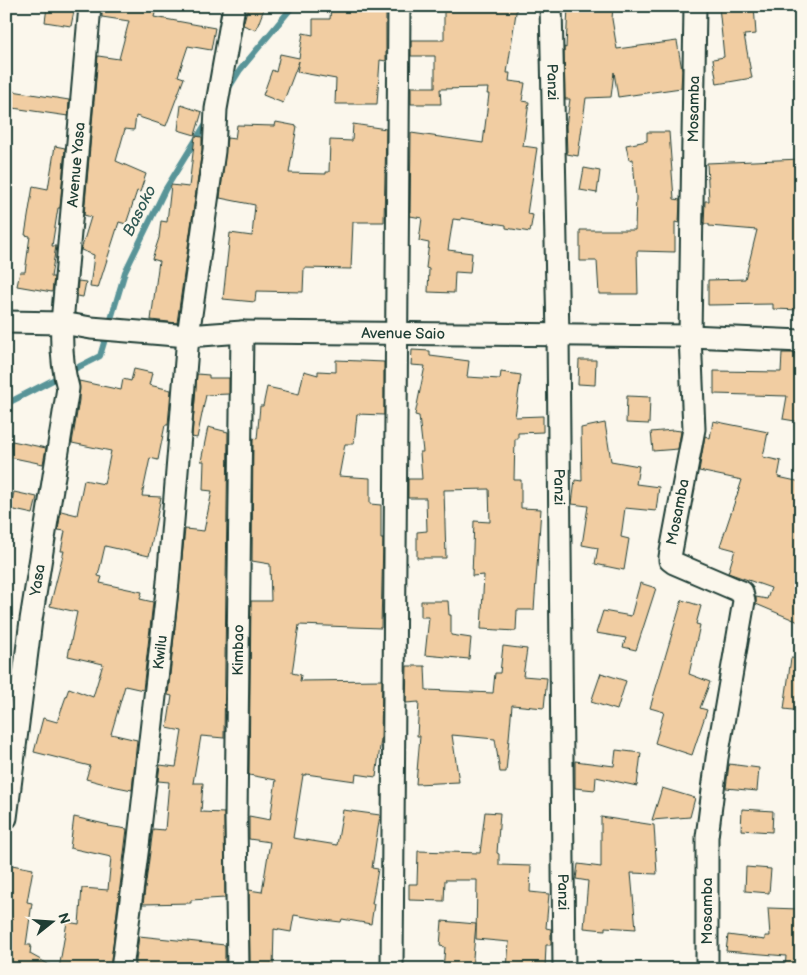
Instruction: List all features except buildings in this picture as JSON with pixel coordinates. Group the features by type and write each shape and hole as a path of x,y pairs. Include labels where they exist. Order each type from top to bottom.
{"street":[{"name":"Avenue Yasa","path":"61,333 90,6"},
{"name":"Kwilu","path":"122,969 168,582 188,336 214,151 216,109 234,6"},
{"path":"392,969 399,6"},
{"name":"Panzi","path":"551,6 558,336 564,969"},
{"name":"Mosamba","path":"695,6 690,336 694,429 670,560 742,592 744,601 717,758 707,837 707,969"},
{"name":"Avenue Saio","path":"6,322 61,333 91,328 188,336 242,332 690,336 801,341"},
{"name":"Kimbao","path":"238,969 236,817 242,332"},
{"name":"Yasa","path":"6,818 31,620 68,388 64,374 61,333"}],"waterway":[{"name":"Basoko","path":"227,91 240,70 293,6"},
{"name":"Basoko","path":"6,404 100,356 125,272 165,190 208,120"}]}
